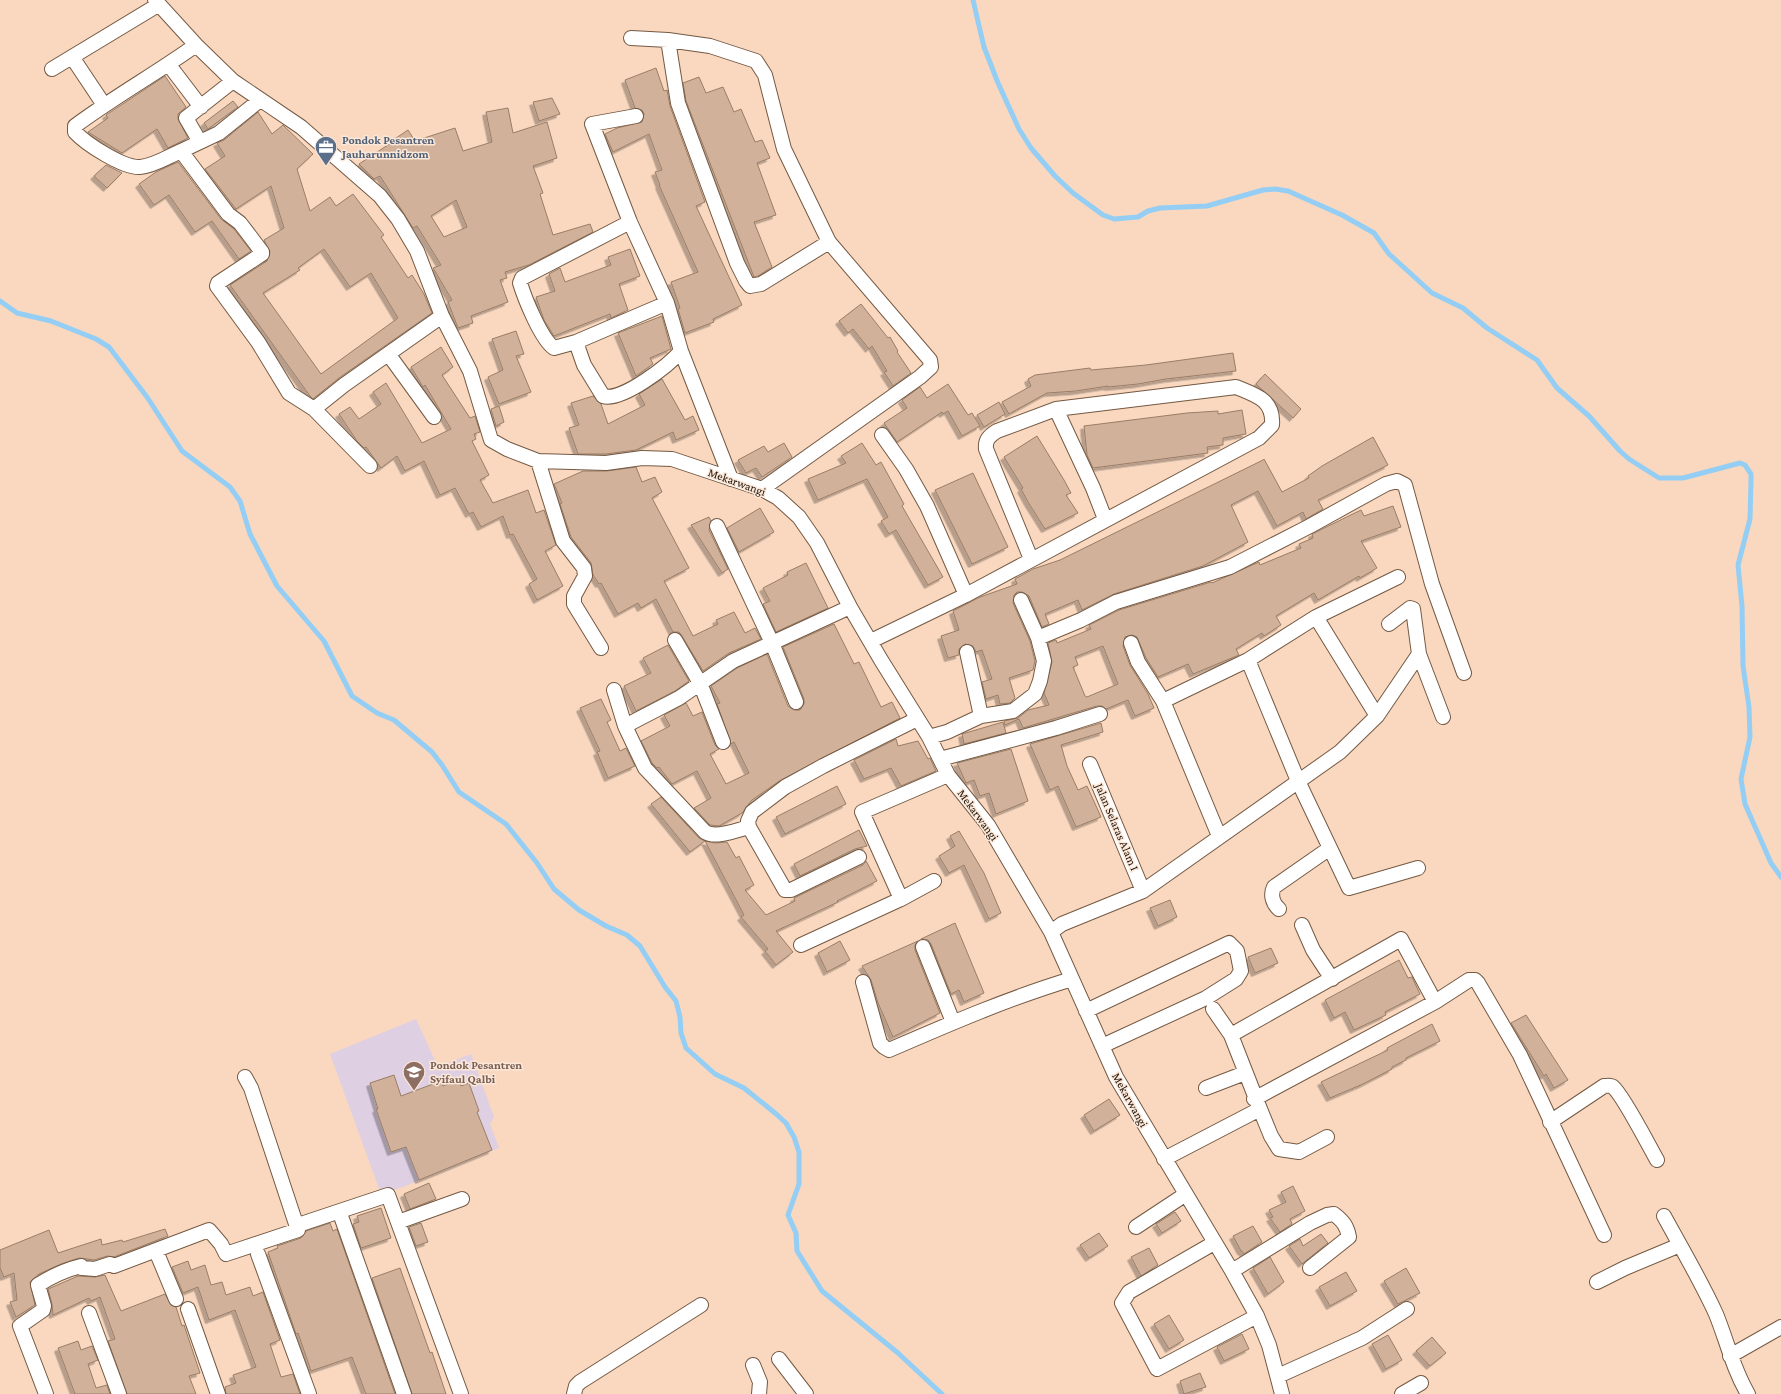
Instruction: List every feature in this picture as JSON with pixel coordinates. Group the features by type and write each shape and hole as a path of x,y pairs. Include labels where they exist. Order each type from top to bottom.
{"street":[{"name":"Mekarwangi","path":"156,2 196,45 234,81 301,127 380,196 408,234 417,251 442,316 470,371 491,440 507,449 538,460 606,463 642,458 672,460 762,489 778,498 799,518 817,543 850,607 929,737 948,775 988,825 1051,932 1116,1077 1232,1271 1257,1316 1269,1345 1282,1394"},
{"path":"52,69 156,2"},
{"path":"631,38 668,40 710,46 756,62 762,68 784,149 829,242 930,360 931,367 920,377 762,489"},
{"path":"668,40 678,103 732,249 746,281 750,286 761,284 829,242"},
{"path":"196,45 169,65 104,105 75,126 74,130 76,133 114,160 141,167 154,163 220,133 260,100"},
{"path":"72,57 104,105"},
{"path":"169,65 201,107"},
{"path":"200,142 186,118 234,81"},
{"path":"636,116 592,124 630,222 667,303 681,351 731,479"},
{"path":"181,150 228,214 240,223 262,252 262,254 218,283 217,286 258,342 289,393 314,409 370,466"},
{"path":"630,222 526,275 520,283 528,306 551,346 554,348 576,342 667,303"},
{"path":"314,409 344,385 389,355 442,316"},
{"path":"576,342 584,365 602,396 606,397 610,397 631,389 671,363 681,351"},
{"path":"389,355 434,417"},
{"path":"871,641 966,595 1032,559 1073,539 1105,519 1259,438 1272,426 1273,415 1266,403 1256,395 1236,387 1056,409 997,431 989,436 986,449 1032,559"},
{"path":"1056,409 1093,488 1105,519"},
{"path":"882,435 906,469 927,506 966,595"},
{"path":"538,460 563,541 584,568 585,576 574,596 574,604 601,648"},
{"path":"1038,638 1081,620 1116,602 1230,567 1310,526 1386,484 1397,481 1405,485 1432,584 1464,673"},
{"path":"717,526 772,643 796,702"},
{"path":"1163,701 1248,660 1316,617 1398,577"},
{"path":"929,737 947,732 981,716 1013,711 1035,694 1040,681 1044,661 1038,638 1021,600"},
{"path":"625,726 678,698 723,667 850,607"},
{"path":"1389,624 1410,608 1415,612 1419,654 1443,717"},
{"path":"1316,617 1377,716"},
{"path":"675,640 700,683 723,742"},
{"path":"1131,643 1138,662 1163,701 1219,836"},
{"path":"967,652 981,716"},
{"path":"1051,932 1062,924 1143,891 1340,752 1377,716 1419,654"},
{"path":"1248,660 1298,781 1349,888 1418,868"},
{"path":"614,690 625,726 645,768 705,832 709,835 715,835 749,827"},
{"path":"940,759 1056,728 1100,714"},
{"path":"859,857 791,890 785,890 749,827 748,821 752,812 786,787 823,766 917,719"},
{"name":"Jalan Selaras Alam I","path":"1090,764 1143,891"},
{"path":"901,899 862,812 948,775"},
{"path":"1279,909 1276,906 1272,896 1274,887 1330,848"},
{"path":"801,945 901,899 934,881"},
{"path":"1302,925 1313,950 1332,980"},
{"path":"1230,1035 1332,980 1401,939 1435,1002"},
{"path":"1086,1011 1228,943 1237,951 1241,970 1236,979 1206,998 1102,1046"},
{"path":"923,947 953,1022"},
{"path":"863,982 880,1043 889,1050 953,1022 1042,988 1072,979"},
{"path":"1164,1159 1435,1002 1468,980 1475,980 1478,982 1520,1055 1604,1235"},
{"path":"1213,1009 1230,1035 1257,1104 1271,1136 1279,1149 1299,1152 1327,1137"},
{"path":"1206,1088 1245,1072"},
{"path":"46,1394 20,1326 43,1310 44,1306 38,1285 58,1272 81,1266 82,1268 95,1269 110,1264 114,1266 209,1230 221,1244 226,1254 298,1230 298,1225 251,1088 245,1077"},
{"path":"1550,1122 1604,1086 1609,1086 1614,1088 1622,1099 1657,1160"},
{"path":"1136,1227 1186,1194"},
{"path":"298,1225 388,1195 461,1394"},
{"path":"398,1222 462,1199"},
{"path":"1232,1271 1310,1223 1327,1215 1334,1214 1342,1220 1348,1229 1349,1237 1310,1268"},
{"path":"1664,1216 1716,1315 1737,1376 1748,1394"},
{"path":"342,1219 404,1394"},
{"path":"1214,1243 1128,1292 1125,1296 1122,1303 1157,1369 1257,1316"},
{"path":"1597,1282 1625,1268 1680,1245"},
{"path":"156,1251 176,1299"},
{"path":"258,1254 309,1394"},
{"path":"574,1394 576,1386 580,1382 701,1305"},
{"path":"188,1309 218,1394"},
{"path":"1278,1376 1362,1338 1407,1309"},
{"path":"89,1313 119,1394"},
{"path":"1730,1356 1781,1327"},
{"path":"779,1359 806,1394"},
{"path":"753,1365 760,1382 759,1394"},
{"path":"1402,1394 1421,1383"}],"shaded area":[{"name":"Pondok Pesantren Syifaul Qalbi","path":"416,1019 438,1067 471,1054 494,1117 490,1124 499,1148 403,1187 381,1194 330,1054"}],"building":[{"path":"656,68 664,91 667,90 670,106 705,202 696,206 742,305 713,319 714,322 685,333 678,309 680,308 671,282 698,272 659,185 655,172 662,170 649,134 613,152 605,134 617,128 642,122 644,114 642,110 635,108 625,80"},
{"path":"165,76 186,107 178,114 178,119 188,138 168,148 157,129 122,153 88,132 108,118 106,115"},
{"path":"699,77 706,93 723,87 734,112 741,109 755,142 762,140 770,158 757,163 776,215 754,222 772,267 758,276 754,277 686,101 683,83"},
{"path":"552,98 560,114 539,121 533,102"},
{"path":"233,101 238,107 208,129 204,123"},
{"path":"508,108 513,133 547,122 557,158 533,166 543,193 540,194 553,235 590,224 593,232 529,265 505,272 507,278 500,280 508,302 471,316 473,323 458,328 448,302 452,300 433,268 441,265 417,226 413,228 380,176 374,179 359,164 408,130 415,141 455,128 463,151 492,142 486,112","holes":["456,200 467,227 444,237 431,216"]},
{"path":"258,112 272,134 283,125 313,154 297,169 310,211 330,197 336,206 353,194 384,235 381,237 408,278 412,275 424,294 432,313 339,378 313,399 230,285 267,261 270,252 264,240 284,228 271,186 236,209 205,169 225,156 217,143 224,140","holes":["324,249 350,287 371,273 398,318 321,374 263,293 300,270 298,268"]},
{"path":"178,162 221,219 234,229 251,251 239,259 212,221 195,232 169,195 154,205 139,184 156,172"},
{"path":"106,165 122,173 107,188 94,176"},
{"path":"630,249 640,276 619,284 628,310 611,318 610,314 554,336 544,320 536,297 555,291 549,274 560,268 565,282 611,265 608,257"},
{"path":"861,304 888,338 890,337 898,351 897,352 911,373 893,386 884,372 887,371 872,346 869,349 853,329 848,333 839,321"},
{"path":"662,316 671,349 650,358 653,364 636,376 618,333"},
{"path":"516,331 524,354 516,356 531,392 499,404 488,377 503,370 492,339"},
{"path":"441,347 453,367 442,375 470,418 475,416 480,432 474,434 476,439 472,441 489,475 480,480 493,503 528,490 536,513 544,510 556,545 545,551 563,586 537,600 529,584 537,579 513,534 510,535 503,516 481,527 473,512 469,514 455,488 440,495 424,461 405,471 397,456 381,468 366,447 364,448 357,441 339,414 350,407 359,419 381,404 373,392 386,383 422,443 451,429 425,385 423,387 411,367"},
{"path":"1233,353 1236,371 1166,379 1138,384 1047,393 1009,414 1002,402 1031,386 1028,379 1035,375 1090,368 1091,370 1146,365"},
{"path":"1265,374 1301,409 1293,418 1256,384"},
{"path":"662,379 685,420 693,416 699,430 676,440 673,432 636,450 606,454 578,454 569,428 579,425 571,403 593,396 601,404 608,424 645,405 639,394"},
{"path":"948,384 968,415 972,413 980,426 962,436 948,411 943,414 942,412 897,442 884,423 907,408 902,400 920,387 927,398"},
{"path":"999,402 1005,414 984,427 977,415"},
{"path":"499,406 504,422 496,426 491,409"},
{"path":"1242,410 1246,434 1223,438 1223,445 1207,447 1208,453 1093,468 1087,455 1084,426 1187,413 1218,411 1218,414"},
{"path":"1037,436 1071,493 1066,495 1078,513 1045,529 1028,502 1021,489 1023,488 1004,457"},
{"path":"1373,437 1388,465 1318,500 1323,509 1306,519 1303,512 1277,526 1258,491 1231,505 1248,542 1203,566 1114,594 1082,610 1078,600 1045,614 1049,624 1042,627 1029,596 1022,592 1017,592 1014,595 1013,603 1030,641 1035,661 1033,670 1009,678 1015,698 1010,703 1000,704 998,695 986,699 982,682 992,679 982,650 976,652 973,646 965,644 959,649 959,655 948,658 941,636 959,630 953,611 980,597 1017,584 1015,579 1033,569 1060,560 1264,459 1282,492 1309,478 1308,476 1322,466"},
{"path":"784,443 792,457 762,477 756,468 746,473 738,460 764,446 768,452"},
{"path":"862,443 876,465 881,462 904,504 902,506 943,577 928,585 896,530 889,534 881,521 888,517 867,479 818,500 808,479 846,463 841,456"},
{"path":"636,467 642,482 655,477 662,492 652,498 689,568 664,581 693,636 718,624 716,620 734,612 745,633 755,628 761,639 729,653 703,671 679,632 673,632 656,599 641,608 638,603 618,614 601,583 599,584 593,575 591,563 571,537 560,504 562,503 554,484 583,471 607,471"},
{"path":"973,473 1008,547 972,564 935,490"},
{"path":"1393,506 1401,527 1361,541 1377,568 1360,578 1359,576 1318,600 1314,593 1276,616 1281,625 1264,636 1262,633 1236,649 1239,655 1193,674 1188,664 1158,677 1146,658 1137,637 1132,635 1125,637 1123,646 1130,665 1148,694 1154,708 1135,716 1128,700 1106,709 1102,706 1097,706 1023,728 1019,719 1005,725 1004,721 1018,718 1028,710 1049,705 1044,693 1052,662 1048,643 1056,640 1057,643 1091,629 1089,625 1119,610 1211,582 1212,583 1259,562 1260,565 1301,548 1299,544 1313,538 1312,534 1361,510 1364,516","holes":["1103,646 1118,684 1087,697 1085,696 1073,667 1078,665 1075,657"]},
{"path":"760,508 774,532 739,552 727,528"},
{"path":"709,517 711,521 709,530 728,569 722,573 691,525"},
{"path":"806,563 828,608 776,632 763,604 770,601 763,588 788,575 787,572"},
{"path":"834,624 854,664 859,662 881,707 892,702 900,718 781,780 752,800 742,813 719,826 710,825 694,808 711,798 697,771 672,784 659,767 657,768 652,763 641,741 670,726 664,715 686,703 693,716 702,712 715,745 719,749 710,754 726,784 749,773 734,742 731,744 717,704 720,703 711,686 737,668 767,654 788,706 794,710 800,710 804,704 804,699 783,647"},
{"path":"668,645 689,681 675,691 636,711 624,686 651,673 643,658"},
{"path":"601,699 611,720 607,722 620,751 626,748 635,766 608,778 597,752 600,751 580,708"},
{"path":"1003,722 1006,733 964,744 962,734"},
{"path":"1101,723 1103,732 1061,745 1067,766 1078,790 1087,786 1101,817 1076,827 1058,786 1050,790 1030,744"},
{"path":"896,739 898,746 918,741 928,759 930,758 936,771 901,786 891,768 864,779 854,760"},
{"path":"1011,749 1028,801 996,814 989,793 980,796 974,780 966,783 957,763"},
{"path":"837,786 846,804 785,834 776,817"},
{"path":"661,797 699,838 705,841 690,852 651,804"},
{"path":"859,830 867,846 855,849 800,876 794,864"},
{"path":"959,831 984,873 1001,913 989,919 964,865 949,873 939,856 955,846 950,836"},
{"path":"705,841 715,843 727,842 736,858 739,856 754,885 745,890 766,915 795,901 794,898 863,865 866,861 877,881 837,901 838,902 776,931 793,952 776,965 765,951 768,949 741,917 744,915"},
{"path":"1170,900 1177,917 1158,926 1150,908"},
{"path":"955,923 984,993 964,1002 959,990 951,994 931,944 928,940 921,939"},
{"path":"840,941 850,960 827,972 818,953"},
{"path":"918,941 915,945 915,950 940,1013 893,1037 878,1003 871,980 862,966"},
{"path":"1271,948 1278,963 1255,973 1248,957"},
{"path":"1399,960 1408,978 1412,977 1420,994 1385,1012 1386,1015 1354,1030 1345,1012 1334,1018 1325,1000"},
{"path":"1526,1015 1568,1080 1554,1088 1546,1074 1544,1076 1511,1023"},
{"path":"1432,1024 1440,1041 1406,1058 1406,1060 1392,1067 1392,1069 1363,1084 1330,1098 1321,1082 1388,1050 1387,1048"},
{"path":"394,1075 401,1096 441,1081 443,1086 458,1080 461,1086 469,1083 479,1111 477,1112 492,1150 419,1180 406,1147 391,1152 376,1109 378,1109 370,1083"},
{"path":"1109,1099 1120,1115 1094,1131 1084,1115"},
{"path":"429,1183 436,1199 410,1209 404,1194"},
{"path":"1293,1186 1305,1211 1290,1219 1292,1224 1280,1232 1270,1218 1273,1217 1269,1210 1286,1202 1281,1192"},
{"path":"381,1208 391,1238 361,1248 353,1224 359,1222 357,1216"},
{"path":"1175,1212 1181,1221 1162,1233 1156,1224"},
{"path":"330,1223 333,1231 337,1229 395,1394 366,1394 352,1357 311,1371 298,1333 296,1334 268,1252 278,1248 277,1246 301,1238 306,1231"},
{"path":"421,1223 428,1242 416,1246 409,1227"},
{"path":"1253,1226 1262,1242 1244,1254 1233,1236"},
{"path":"165,1229 168,1236 114,1257 108,1256 94,1260 79,1258 39,1274 30,1282 35,1305 16,1317 10,1302 17,1300 14,1273 4,1277 0,1268 0,1250 49,1230 58,1253 101,1239 102,1245 122,1240 123,1242"},
{"path":"1099,1233 1108,1246 1089,1258 1080,1245"},
{"path":"1321,1234 1328,1243 1302,1264 1289,1246 1300,1239 1303,1246"},
{"path":"1149,1248 1158,1265 1141,1276 1131,1257"},
{"path":"1270,1257 1284,1282 1268,1294 1253,1268"},
{"path":"188,1261 191,1270 205,1265 211,1285 222,1282 226,1295 250,1287 253,1296 263,1292 280,1340 270,1344 281,1377 293,1374 300,1394 226,1394 225,1387 236,1383 233,1375 256,1367 235,1310 209,1320 198,1287 183,1293 172,1267"},
{"path":"400,1268 430,1353 432,1352 446,1394 412,1394 372,1278"},
{"path":"1406,1268 1420,1293 1398,1304 1384,1281"},
{"path":"1346,1272 1357,1291 1330,1306 1319,1287"},
{"path":"105,1275 121,1311 165,1294 171,1305 176,1307 182,1326 184,1325 200,1373 189,1376 196,1394 127,1394 108,1341 115,1339 100,1297 91,1301 89,1298 53,1315 48,1289 78,1276 95,1277"},
{"path":"1169,1315 1184,1340 1169,1349 1154,1324"},
{"path":"1242,1334 1249,1349 1224,1361 1217,1347"},
{"path":"1388,1335 1402,1360 1386,1369 1372,1344"},
{"path":"1432,1337 1446,1353 1430,1366 1416,1351"},
{"path":"78,1341 81,1350 92,1346 98,1360 88,1364 96,1388 107,1385 110,1394 75,1394 58,1348"},
{"path":"1200,1373 1206,1387 1184,1394 1180,1381"}],"waterway":[{"path":"973,0 984,47 998,83 1019,129 1031,148 1055,176 1073,193 1103,215 1114,219 1138,217 1148,211 1160,208 1207,206 1263,190 1275,189 1288,191 1342,215 1374,233 1389,254 1432,293 1463,308 1487,328 1537,360 1557,388 1589,416 1620,451 1629,459 1659,478 1683,478 1740,463 1745,465 1751,474 1750,519 1738,565 1742,606 1743,666 1749,707 1750,737 1741,779 1745,804 1771,863 1781,877"},
{"path":"0,301 17,313 51,321 96,339 109,347 147,397 182,451 230,487 240,501 250,534 277,586 324,641 352,696 377,713 394,720 432,752 459,792 506,824 537,863 554,889 579,910 606,926 627,935 640,946 665,987 676,1001 680,1017 681,1033 686,1048 715,1074 744,1088 775,1113 786,1123 794,1137 799,1152 799,1184 788,1215 796,1233 797,1251 822,1291 898,1353 942,1394"}],"place":[{"name":"Pondok Pesantren Jauharunnidzom","path":"326,166"},
{"name":"Pondok Pesantren Syifaul Qalbi","path":"414,1092"}]}
